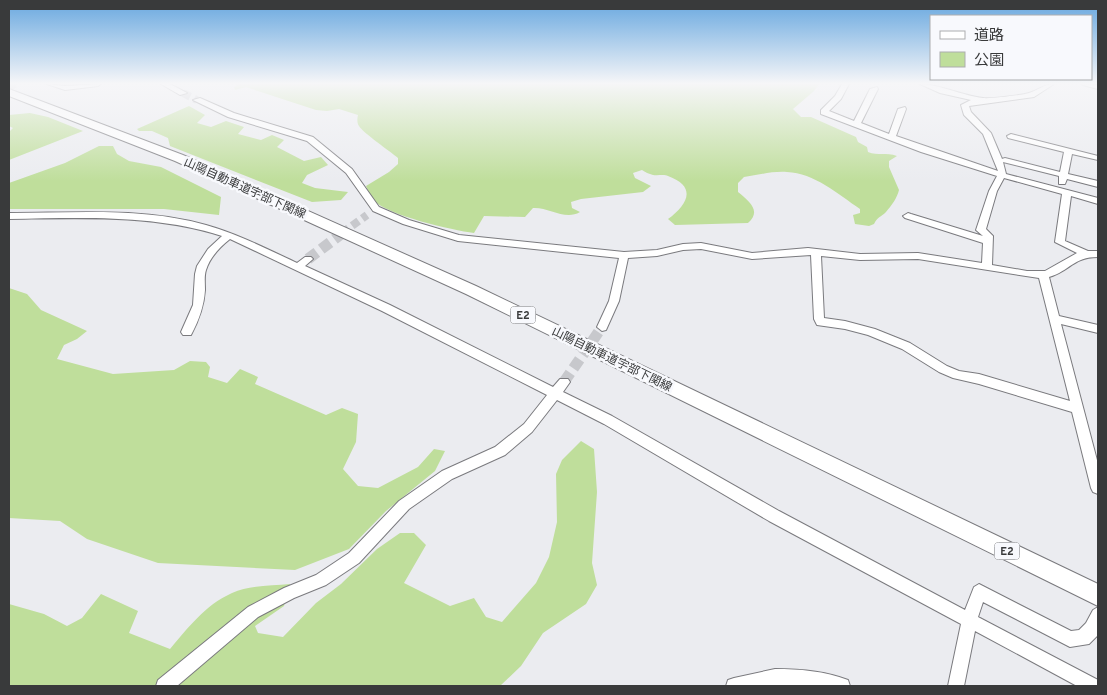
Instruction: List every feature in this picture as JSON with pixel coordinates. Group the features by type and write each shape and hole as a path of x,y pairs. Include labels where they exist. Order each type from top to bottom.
{"highway":[{"name":"山陽自動車道宇部下関線","path":"74,116 256,192 471,290 1098,595"}],"street":[{"path":"236,116 319,144 349,171 376,209 415,225 458,238 624,255 658,253 683,247 700,246 752,256 816,252 860,257 918,256 1043,275 1051,273 1079,254 1093,254"},
{"path":"835,116 891,138 1002,175 1098,201"},
{"path":"856,125 860,116"},
{"path":"891,138 899,116"},
{"path":"972,116 987,133 1000,163 1002,175 993,191 981,230 988,236 987,266"},
{"path":"1011,136 1098,158"},
{"path":"1068,151 1064,176 1060,242 1093,254"},
{"path":"1005,160 1098,184"},
{"path":"367,215 376,209"},
{"path":"9,216 146,217 196,224 229,235 560,388 774,516 1093,686"},
{"path":"908,216 987,241"},
{"path":"187,332 195,318 198,306 200,273 216,245 229,235"},
{"path":"816,252 819,319 821,322 845,325 871,332 906,346 943,369 957,375 979,379 1078,409"},
{"path":"602,327 609,316 617,293 624,255"},
{"path":"298,267 308,259"},
{"path":"1043,275 1098,488"},
{"path":"1055,319 1098,329"},
{"path":"164,686 252,612 289,593 321,580 354,558 404,504 447,475 500,452 528,428 560,388"},
{"path":"956,686 969,621 979,592 1070,639 1083,638 1092,630 1098,615"},
{"path":"734,686 775,676 799,677 842,686"}],"green space":[{"path":"9,116 45,116 83,131 9,160 9,132 13,128 9,126"},
{"path":"165,116 204,116 197,123 211,127 226,121 244,127 238,134 261,140 272,135 284,140 277,147 304,161 321,157 328,165 307,175 302,183 315,188 348,192 341,200 312,202 170,146 168,138 152,131 139,131 137,129"},
{"path":"358,116 811,117 856,137 858,142 867,147 868,152 897,156 889,161 889,167 899,190 896,199 884,214 874,224 869,226 855,224 853,215 860,213 860,209 816,180 797,173 765,173 744,177 738,183 738,192 750,203 754,210 752,219 748,223 675,225 668,219 675,214 684,202 686,191 683,185 668,176 653,175 642,170 633,173 635,178 651,186 643,192 581,199 571,202 572,208 580,212 569,215 533,208 525,217 484,216 474,233 406,217 381,206 373,200 366,186 389,172 398,164 398,158 361,129"},
{"path":"99,146 113,146 117,154 129,161 161,167 221,197 219,215 164,209 9,209 9,183 65,163"},
{"path":"9,288 27,294 41,310 87,331 77,339 64,345 57,359 113,374 174,370 190,361 206,362 210,367 208,377 227,383 240,369 258,377 255,384 326,415 342,408 358,414 356,442 343,469 358,486 378,488 418,467 434,449 445,451 435,471 386,511 349,549 295,570 158,563 87,539 60,521 9,518"},
{"path":"581,441 594,449 597,492 592,563 597,585 586,604 543,633 521,666 500,686 9,686 9,604 44,614 67,626 82,618 101,594 138,611 129,633 170,649 205,610 222,598 246,588 290,584 284,606 255,626 258,633 283,637 316,603 341,584 377,549 400,533 414,533 426,545 404,583 450,606 474,598 486,617 502,622 536,583 549,557 557,522 556,474 562,460"}],"tunnel":[{"path":"342,233 367,215"},
{"path":"308,259 344,232"},
{"path":"564,382 602,327"}]}
